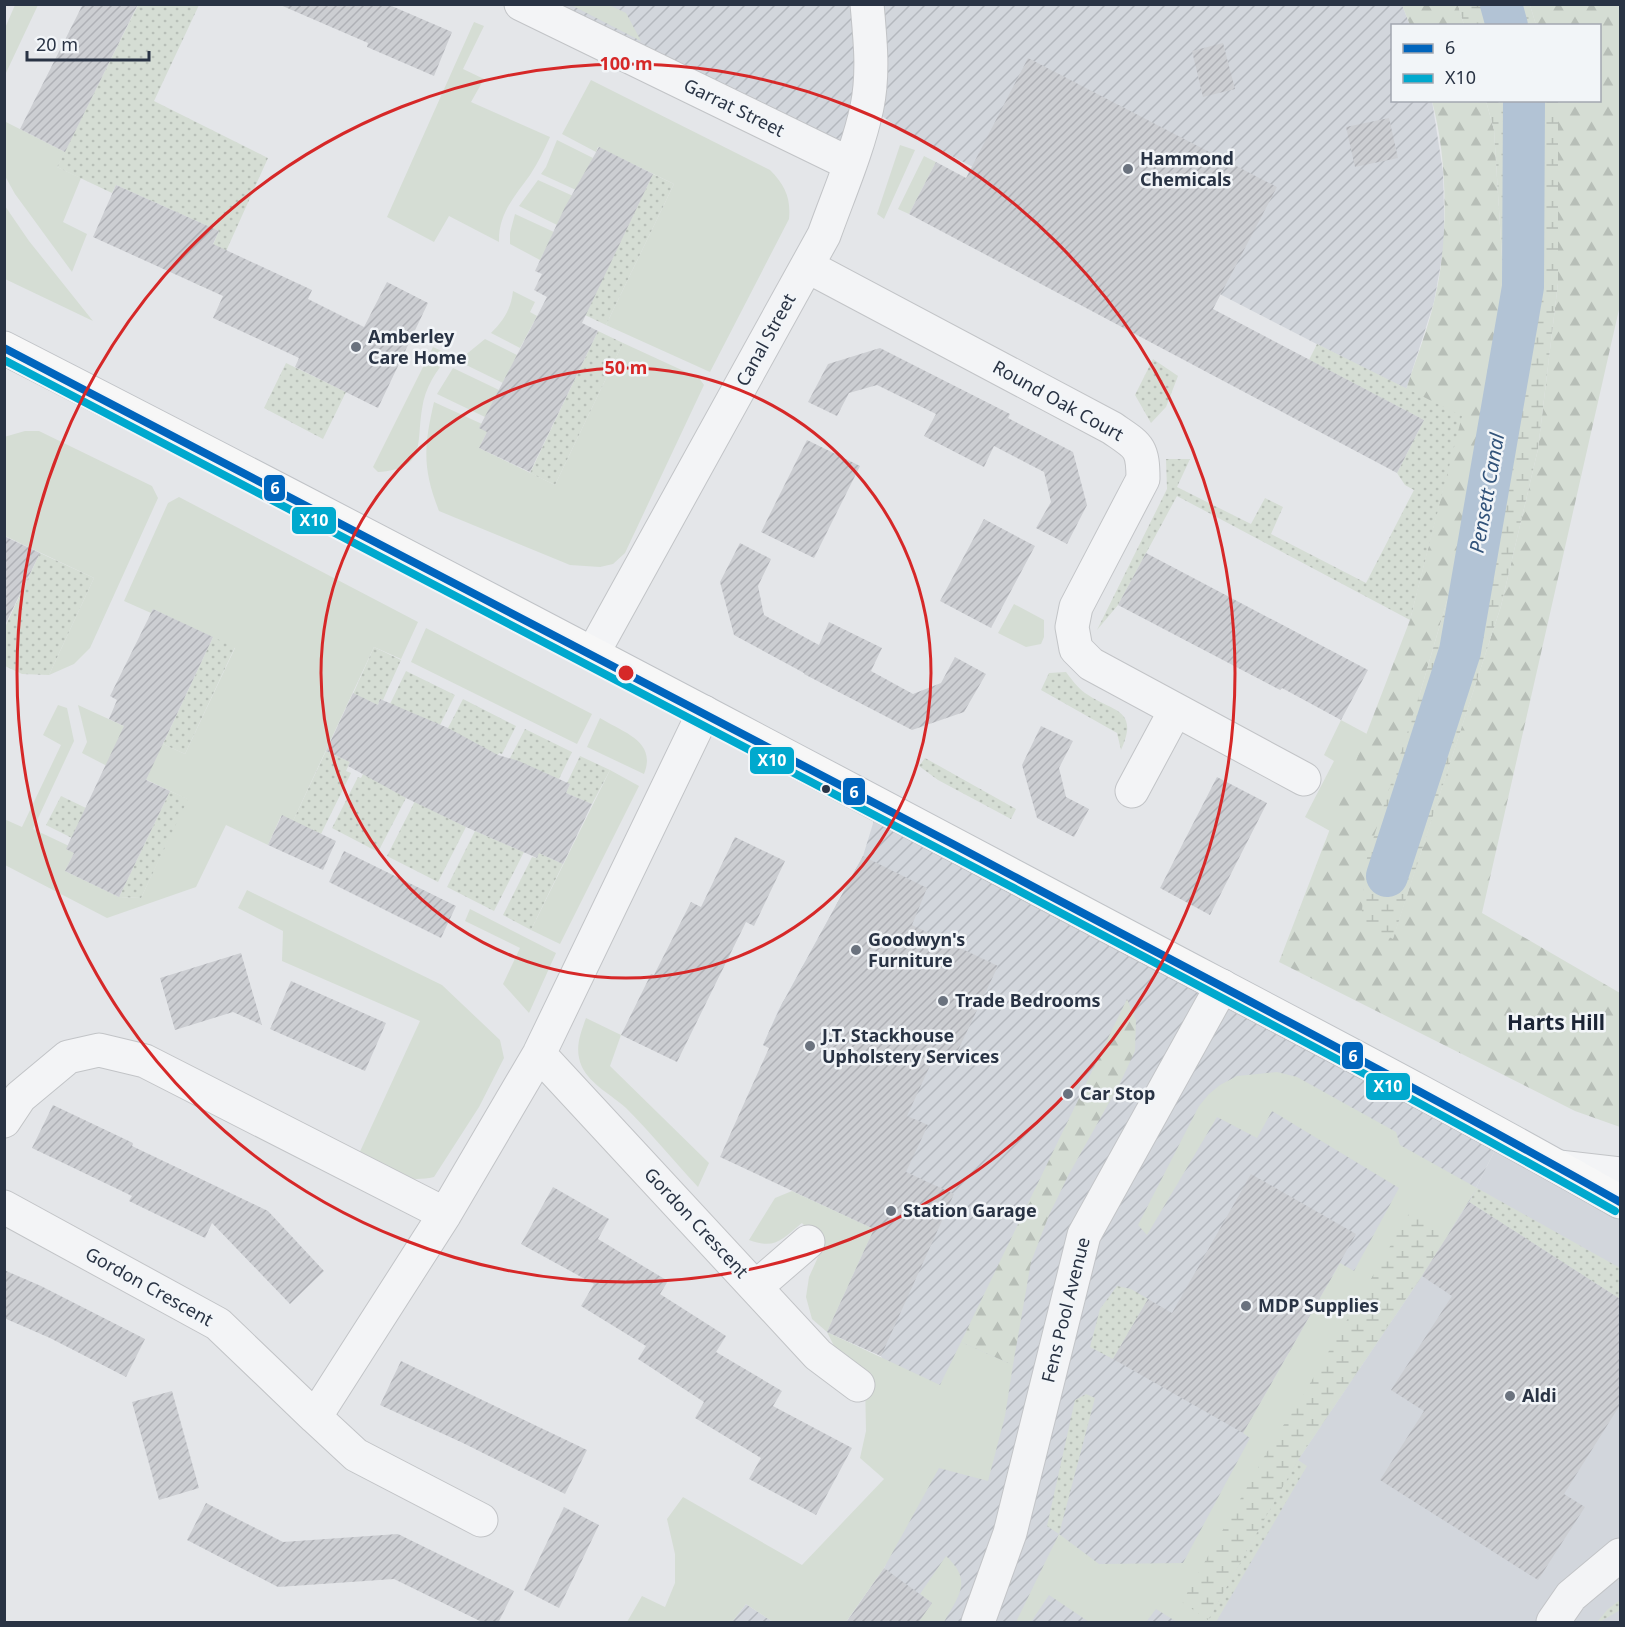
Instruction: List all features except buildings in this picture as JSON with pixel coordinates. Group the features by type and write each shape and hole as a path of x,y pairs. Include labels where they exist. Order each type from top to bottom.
{"main road":[{"path":"4,348 593,653 1222,986 1620,1202"}],"street":[{"name":"Garrat Street","path":"521,4 850,164"},
{"name":"Canal Street","path":"593,653 824,235 850,164 867,105 871,48 867,4"},
{"name":"Round Oak Court","path":"807,266 1103,423 1138,446 1143,462 1143,479 1076,607 1072,627 1076,649 1091,664 1304,779"},
{"path":"1132,792 1175,711"},
{"path":"315,1417 445,1214 539,1054 704,712"},
{"name":"Fens Pool Avenue","path":"978,1623 1010,1533 1083,1235 1222,986"},
{"path":"4,1121 20,1097 68,1056 99,1050 145,1061 445,1214"},
{"name":"Gordon Crescent","path":"539,1054 818,1354 858,1385"},
{"path":"1559,1167 1620,1174"},
{"name":"Gordon Crescent","path":"4,1207 218,1324 356,1455 481,1520"},
{"path":"756,1287 808,1242"},
{"path":"1553,1623 1571,1596 1620,1555"}],"shaded area":[{"path":"521,5 1402,5 1410,24 1391,24 1391,102 1432,102 1443,172 1444,211 1444,246 1434,302 1406,390 903,131 868,106 850,164"},
{"path":"879,804 1501,1138 1469,1202 1298,1460 1207,1622 846,1622 884,1569 922,1463 881,1356 827,1332 874,1229 792,1191 841,1081 763,1045 778,1011 863,856"},
{"path":"1501,1138 1620,1174 1620,1622 1207,1622 1298,1460 1469,1202"},
{"path":"746,1604 773,1622 732,1622"}],"green space":[{"path":"15,5 38,5 5,75 5,28"},
{"path":"138,5 199,5 154,101 268,158 209,289 196,284 219,231 116,185 112,193 57,167"},
{"path":"571,5 609,5 626,13 641,41"},
{"path":"1402,5 1458,5 1464,24 1410,24"},
{"path":"1458,5 1530,5 1536,24 1464,24"},
{"path":"1530,5 1620,5 1620,305 1482,913 1620,993 1620,1127 1575,1111 1279,962 1410,620 1461,417 1406,390 1431,313 1442,254 1444,175 1432,102 1486,102 1494,130 1506,321 1491,408 1451,587 1420,693 1393,938 1501,606 1538,449 1558,283 1558,102 1601,102 1601,24 1536,24"},
{"path":"474,22 484,26 463,69 484,79 471,102 550,137 536,166 504,214 499,242 449,216 434,242 387,217"},
{"path":"591,80 770,170 786,192 789,219 710,372 606,325 674,184 598,147 596,152 562,134"},
{"path":"1486,102 1558,102 1558,283 1538,449 1501,606 1393,939 1361,923 1366,861 1451,587 1491,408 1506,321 1494,130"},
{"path":"4,121 65,152 57,167 81,178 63,222 87,234 72,272 15,194 5,176"},
{"path":"557,140 593,158 576,190 541,174"},
{"path":"900,145 915,150 884,219 877,214"},
{"path":"924,156 936,162 909,214 898,209"},
{"path":"653,174 674,184 606,325 585,315"},
{"path":"538,180 573,196 557,225 519,206"},
{"path":"5,206 29,241 93,321 5,279"},
{"path":"515,214 554,232 550,257 543,254 540,260 510,244 510,233"},
{"path":"513,291 535,302 530,312 537,316 520,348 491,333 506,314"},
{"path":"598,331 623,343 555,485 530,473"},
{"path":"485,339 517,355 513,381 505,377 503,383 458,361"},
{"path":"623,343 699,378 704,385 625,553 613,564 600,567 570,565 439,511 433,496 426,457 434,402 482,424 487,432 479,448 555,485"},
{"path":"1317,344 1462,416 1410,620 1177,496 1118,605 1097,630 1167,489 1166,459 1190,459 1177,487 1251,524 1265,498 1283,507 1271,534 1366,583 1414,490 1405,485 1397,473 1424,420 1309,360"},
{"path":"433,347 450,355 428,386 416,452 405,466 378,472 373,467"},
{"path":"1153,359 1178,376 1166,407 1151,423 1135,395"},
{"path":"286,363 346,392 323,439 264,408"},
{"path":"453,368 499,390 485,417 437,394"},
{"path":"25,431 39,431 152,486 158,498 90,648 74,664 49,675 94,578 5,536 4,437"},
{"path":"179,497 418,622 401,659 374,647 293,821 281,816 268,845 226,825 196,887 107,918 5,865 4,819 22,827 61,745 43,735 58,705 67,708 74,741 33,829 69,846 74,853 65,871 119,897 141,898 187,799 109,762 107,766 82,753 87,742 78,705 185,754 235,648 153,609 151,613 124,601 168,503"},
{"path":"40,553 94,578 49,675 22,674 5,666 5,627"},
{"path":"1014,604 1044,620 1044,637 1041,644 1026,647 998,633"},
{"path":"426,628 592,714 577,744 411,662"},
{"path":"213,637 235,647 185,754 163,744"},
{"path":"374,647 401,660 383,700 380,699 378,705 353,694"},
{"path":"406,671 455,695 440,725 390,704"},
{"path":"1066,672 1085,693 1113,708 1125,719 1126,736 1121,750 1117,733 1041,690 1049,673"},
{"path":"463,699 516,726 502,754 499,753 495,760 448,728"},
{"path":"600,718 636,739 642,746 646,753 647,763 644,774 587,747"},
{"path":"1341,720 1367,734 1330,831 1305,817 1334,761 1324,755"},
{"path":"525,729 572,752 559,779 554,777 551,785 510,758"},
{"path":"326,751 350,762 346,771 351,773 321,834 293,821"},
{"path":"580,756 610,770 592,804 566,793 570,784 567,783"},
{"path":"925,758 1016,809 1011,819 938,780 919,766"},
{"path":"365,770 406,798 378,852 332,828 358,777 361,778"},
{"path":"610,770 639,786 560,944 531,930"},
{"path":"170,791 188,799 141,898 119,897"},
{"path":"61,796 86,808 72,838 46,825"},
{"path":"415,801 466,827 438,882 387,856"},
{"path":"475,831 524,852 494,911 447,887"},
{"path":"539,853 563,864 531,930 503,915 532,857 536,858"},
{"path":"247,890 442,985 500,1040 504,1058 479,1107 434,1177 412,1179 394,1175 357,1158 420,1021 282,961 283,931 238,908"},
{"path":"470,909 556,953 529,1013 503,984 520,948 465,921"},
{"path":"1127,999 1136,1020 1135,1051 1049,1215 1031,1262 1013,1365 961,1342"},
{"path":"586,1018 621,1035 610,1066 709,1163 698,1187 626,1108 596,1084 582,1067 578,1048"},
{"path":"1277,1072 1297,1077 1396,1132 1400,1145 1477,1188 1422,1276 1298,1460 1207,1622 1177,1622 1156,1609 1146,1622 1089,1622 1049,1595 1031,1622 1016,1622 1059,1534 1099,1564 1183,1563 1250,1438 1243,1433 1340,1263 1354,1271 1399,1188 1272,1111 1257,1138 1217,1117 1147,1235 1138,1225 1199,1106 1220,1085 1237,1076"},
{"path":"1477,1188 1620,1268 1620,1299 1469,1202"},
{"path":"792,1191 874,1229 827,1332 812,1319 806,1297 809,1277 823,1246 802,1223 784,1238 772,1243 758,1243 749,1240 775,1198"},
{"path":"1410,1212 1449,1234 1298,1460 1208,1620 1182,1602 1276,1436 1298,1404"},
{"path":"1117,1286 1131,1289 1148,1299 1113,1359 1090,1347 1100,1309"},
{"path":"827,1332 940,1385 961,1342 1013,1365 1005,1416 988,1481 939,1468 884,1568 846,1622 773,1622 746,1604 732,1622 627,1622 642,1596 665,1607 675,1583 675,1554 667,1519 683,1497 802,1565 884,1479 860,1458 866,1431 865,1379 838,1354"},
{"path":"1086,1394 1095,1398 1059,1534 1047,1526 1075,1400"},
{"path":"1298,1460 1307,1466 1216,1622 1207,1622"},
{"path":"946,1556 959,1573 961,1588 958,1596 944,1622 918,1622 932,1603 920,1594"},
{"path":"1620,1600 1620,1610 1597,1622 1608,1609"}],"waterway":[{"name":"Pensett Canal","path":"1501,4 1506,24"},
{"name":"Pensett Canal","path":"1387,876 1460,651 1523,287 1524,102"}],"transit line":[{"name":"6","path":"4,348 887,809 1394,1078 1620,1202"},
{"name":"X10","path":"4,360 885,820 1389,1087 1615,1211"}],"place":[{"name":"Hammond Chemicals","path":"1128,169"},
{"name":"Amberley Care Home","path":"356,347"},
{"name":"Goodwyn's Furniture","path":"856,950"},
{"name":"Trade Bedrooms","path":"943,1001"},
{"name":"J.T. Stackhouse Upholstery Services","path":"810,1046"},
{"name":"Car Stop","path":"1068,1094"},
{"name":"Station Garage","path":"891,1211"},
{"name":"MDP Supplies","path":"1246,1306"},
{"name":"Aldi","path":"1510,1396"}],"district":[{"name":"Harts Hill","path":"1556,1023"}]}
